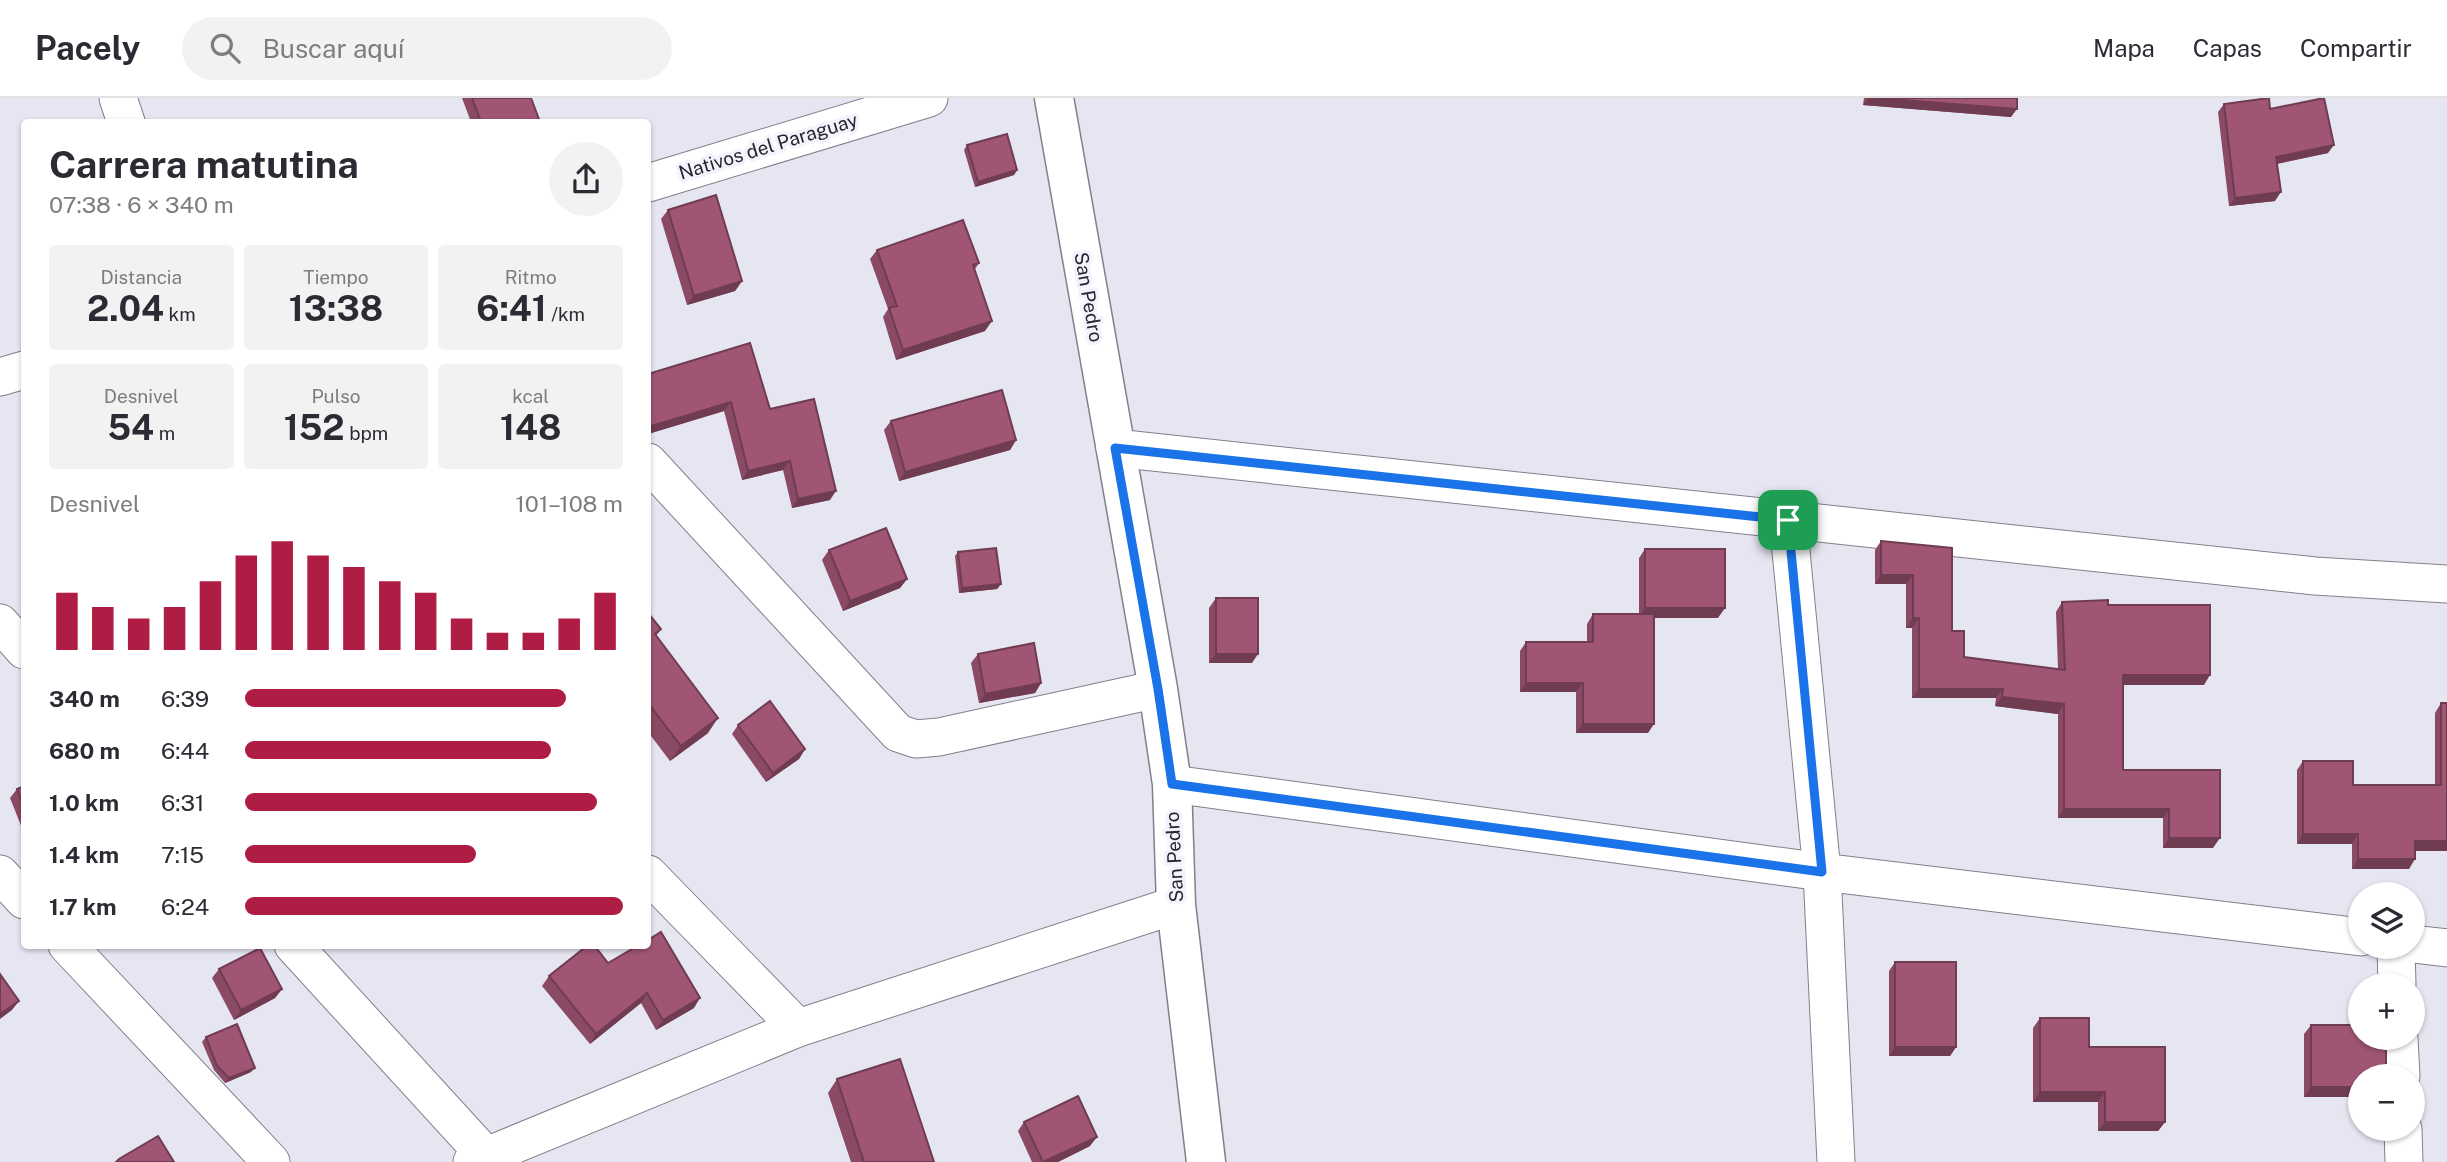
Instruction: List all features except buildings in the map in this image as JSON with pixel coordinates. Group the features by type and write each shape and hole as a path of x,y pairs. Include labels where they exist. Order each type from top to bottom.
{"main road":[{"name":"San Pedro","path":"1054,98 1158,689 1172,784 1176,905 1206,1162"}],"street":[{"path":"118,98 125,119"},
{"name":"Nativos del Paraguay","path":"651,182 929,98"},
{"path":"0,377 21,371"},
{"path":"1115,448 2315,576 2447,584"},
{"path":"651,464 898,733 916,739 939,737 1158,689"},
{"path":"1788,520 1822,872 1836,1162"},
{"path":"0,623 21,647"},
{"path":"1172,784 1822,872 2348,935"},
{"path":"0,874 21,897"},
{"path":"651,877 798,1028"},
{"path":"296,949 478,1159 798,1028 1176,905"},
{"path":"2425,945 2447,947"},
{"path":"71,949 271,1162"},
{"path":"2403,1141 2404,1162"}],"route":[{"path":"1115,448 1404,478 1788,520 1822,872 1172,784 1115,448"}]}
